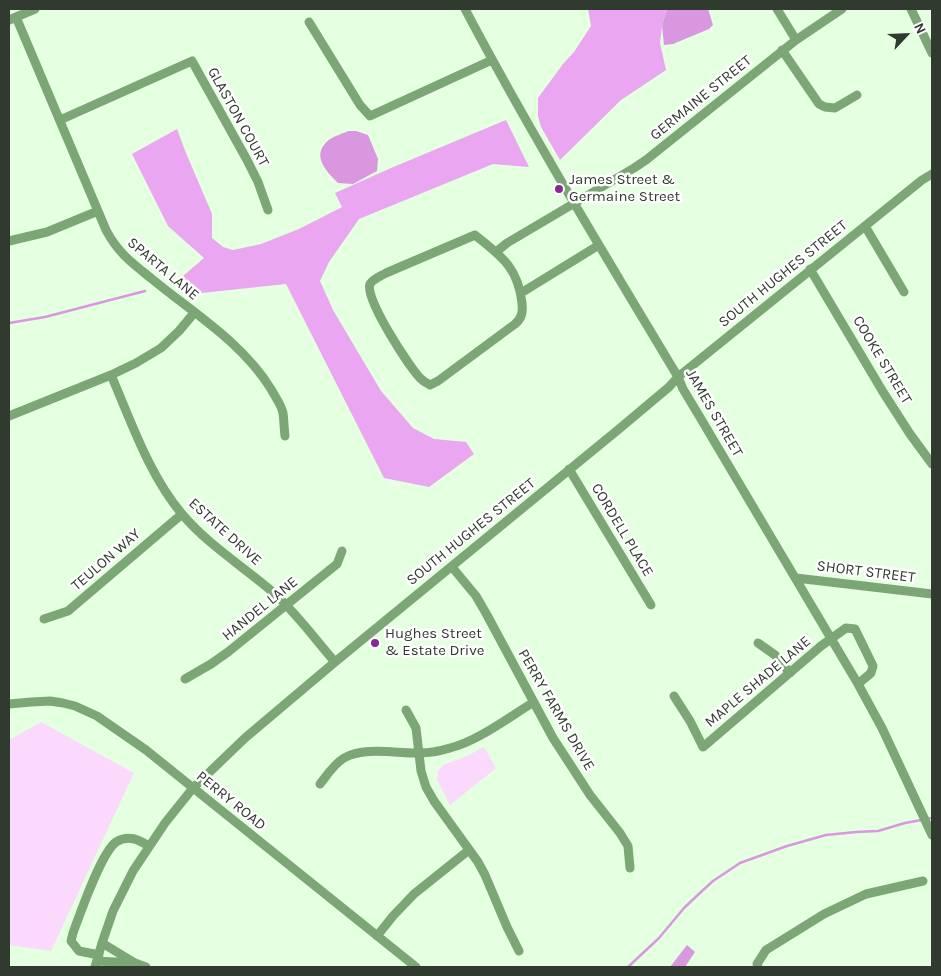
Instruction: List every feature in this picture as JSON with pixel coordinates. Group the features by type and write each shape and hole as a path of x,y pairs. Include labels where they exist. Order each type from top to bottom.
{"street":[{"path":"12,19 35,9"},
{"name":"JAMES STREET","path":"464,9 599,245 678,377 683,389 858,684 882,728 932,835"},
{"path":"777,9 796,40"},
{"name":"GERMAINE STREET","path":"496,252 507,242 646,160 782,50 842,9"},
{"path":"911,9 932,52"},
{"name":"SPARTA LANE","path":"12,19 60,120 110,239 123,256 241,351 267,383 277,399 283,413 285,436"},
{"path":"309,22 360,105 370,116 492,60"},
{"path":"782,50 819,104 835,108 857,95"},
{"name":"GLASTON COURT","path":"60,120 192,61 251,167 268,210"},
{"name":"SOUTH HUGHES STREET","path":"97,961 113,911 133,871 149,846 193,788 244,738 669,388 678,377 810,269 932,174"},
{"path":"9,241 47,232 98,211"},
{"path":"864,226 904,292"},
{"path":"475,235 496,252 511,268 521,292 522,316 520,320 430,385 422,379 404,358 374,303 369,287 373,280 386,273 475,235"},
{"path":"521,292 599,245"},
{"name":"COOKE STREET","path":"810,269 883,392 932,464"},
{"path":"9,416 136,364 161,348 194,313"},
{"name":"ESTATE DRIVE","path":"111,375 151,465 163,488 182,514 212,543 274,593 335,662"},
{"name":"CORDELL PLACE","path":"569,469 651,605"},
{"name":"TEULON WAY","path":"44,619 68,611 182,514"},
{"name":"HANDEL LANE","path":"185,679 228,652 337,564 342,550"},
{"name":"PERRY FARMS DRIVE","path":"452,567 476,596 566,759 628,846 630,868"},
{"name":"SHORT STREET","path":"796,578 932,594"},
{"name":"MAPLE SHADE LANE","path":"674,696 690,721 703,747 846,628 854,629 873,666 871,673 858,684"},
{"path":"758,643 775,655 790,673"},
{"name":"PERRY ROAD","path":"9,704 50,701 63,703 87,711 116,728 416,967"},
{"path":"320,784 335,766 353,754 374,752 419,753 451,748 487,731 534,702"},
{"path":"406,710 416,728 421,771 426,786 434,801 485,875 519,951"},
{"path":"146,967 97,961 79,951 71,941 94,879 105,856 116,842 127,838 137,838 149,846"},
{"path":"377,936 414,894 469,850"},
{"path":"758,967 757,964 766,950 824,914 866,894 923,881"},
{"path":"102,943 135,965"}],"shaded area":[{"path":"588,9 667,9 660,43 666,70 621,100 560,160 541,127 538,116 538,98 574,52 591,26"},
{"path":"667,9 708,9 713,25 709,29 673,44 664,45 662,26"},
{"path":"506,120 529,167 493,164 359,219 329,262 320,281 333,310 381,391 413,428 434,439 466,442 474,454 429,487 384,478 286,284 192,294 176,282 204,258 168,226 132,154 177,129 212,214 212,238 223,247 233,250 261,244 299,229 342,207 335,193"},
{"path":"349,131 368,135 378,159 377,171 353,184 338,183 324,167 320,156 321,150 330,139"},
{"path":"41,722 134,773 51,951 9,945 9,740"},
{"path":"484,747 496,768 450,805 437,780 438,771 443,765"},
{"path":"687,945 695,952 685,967 670,967"}],"waterway":[{"path":"9,323 45,317 145,291"},
{"path":"628,967 659,938 684,908 702,891 713,881 740,863 787,846 826,835 878,831 932,818"}],"place":[{"name":"James Street & Germaine Street","path":"559,189"},
{"name":"Hughes Street & Estate Drive","path":"375,643"}]}
